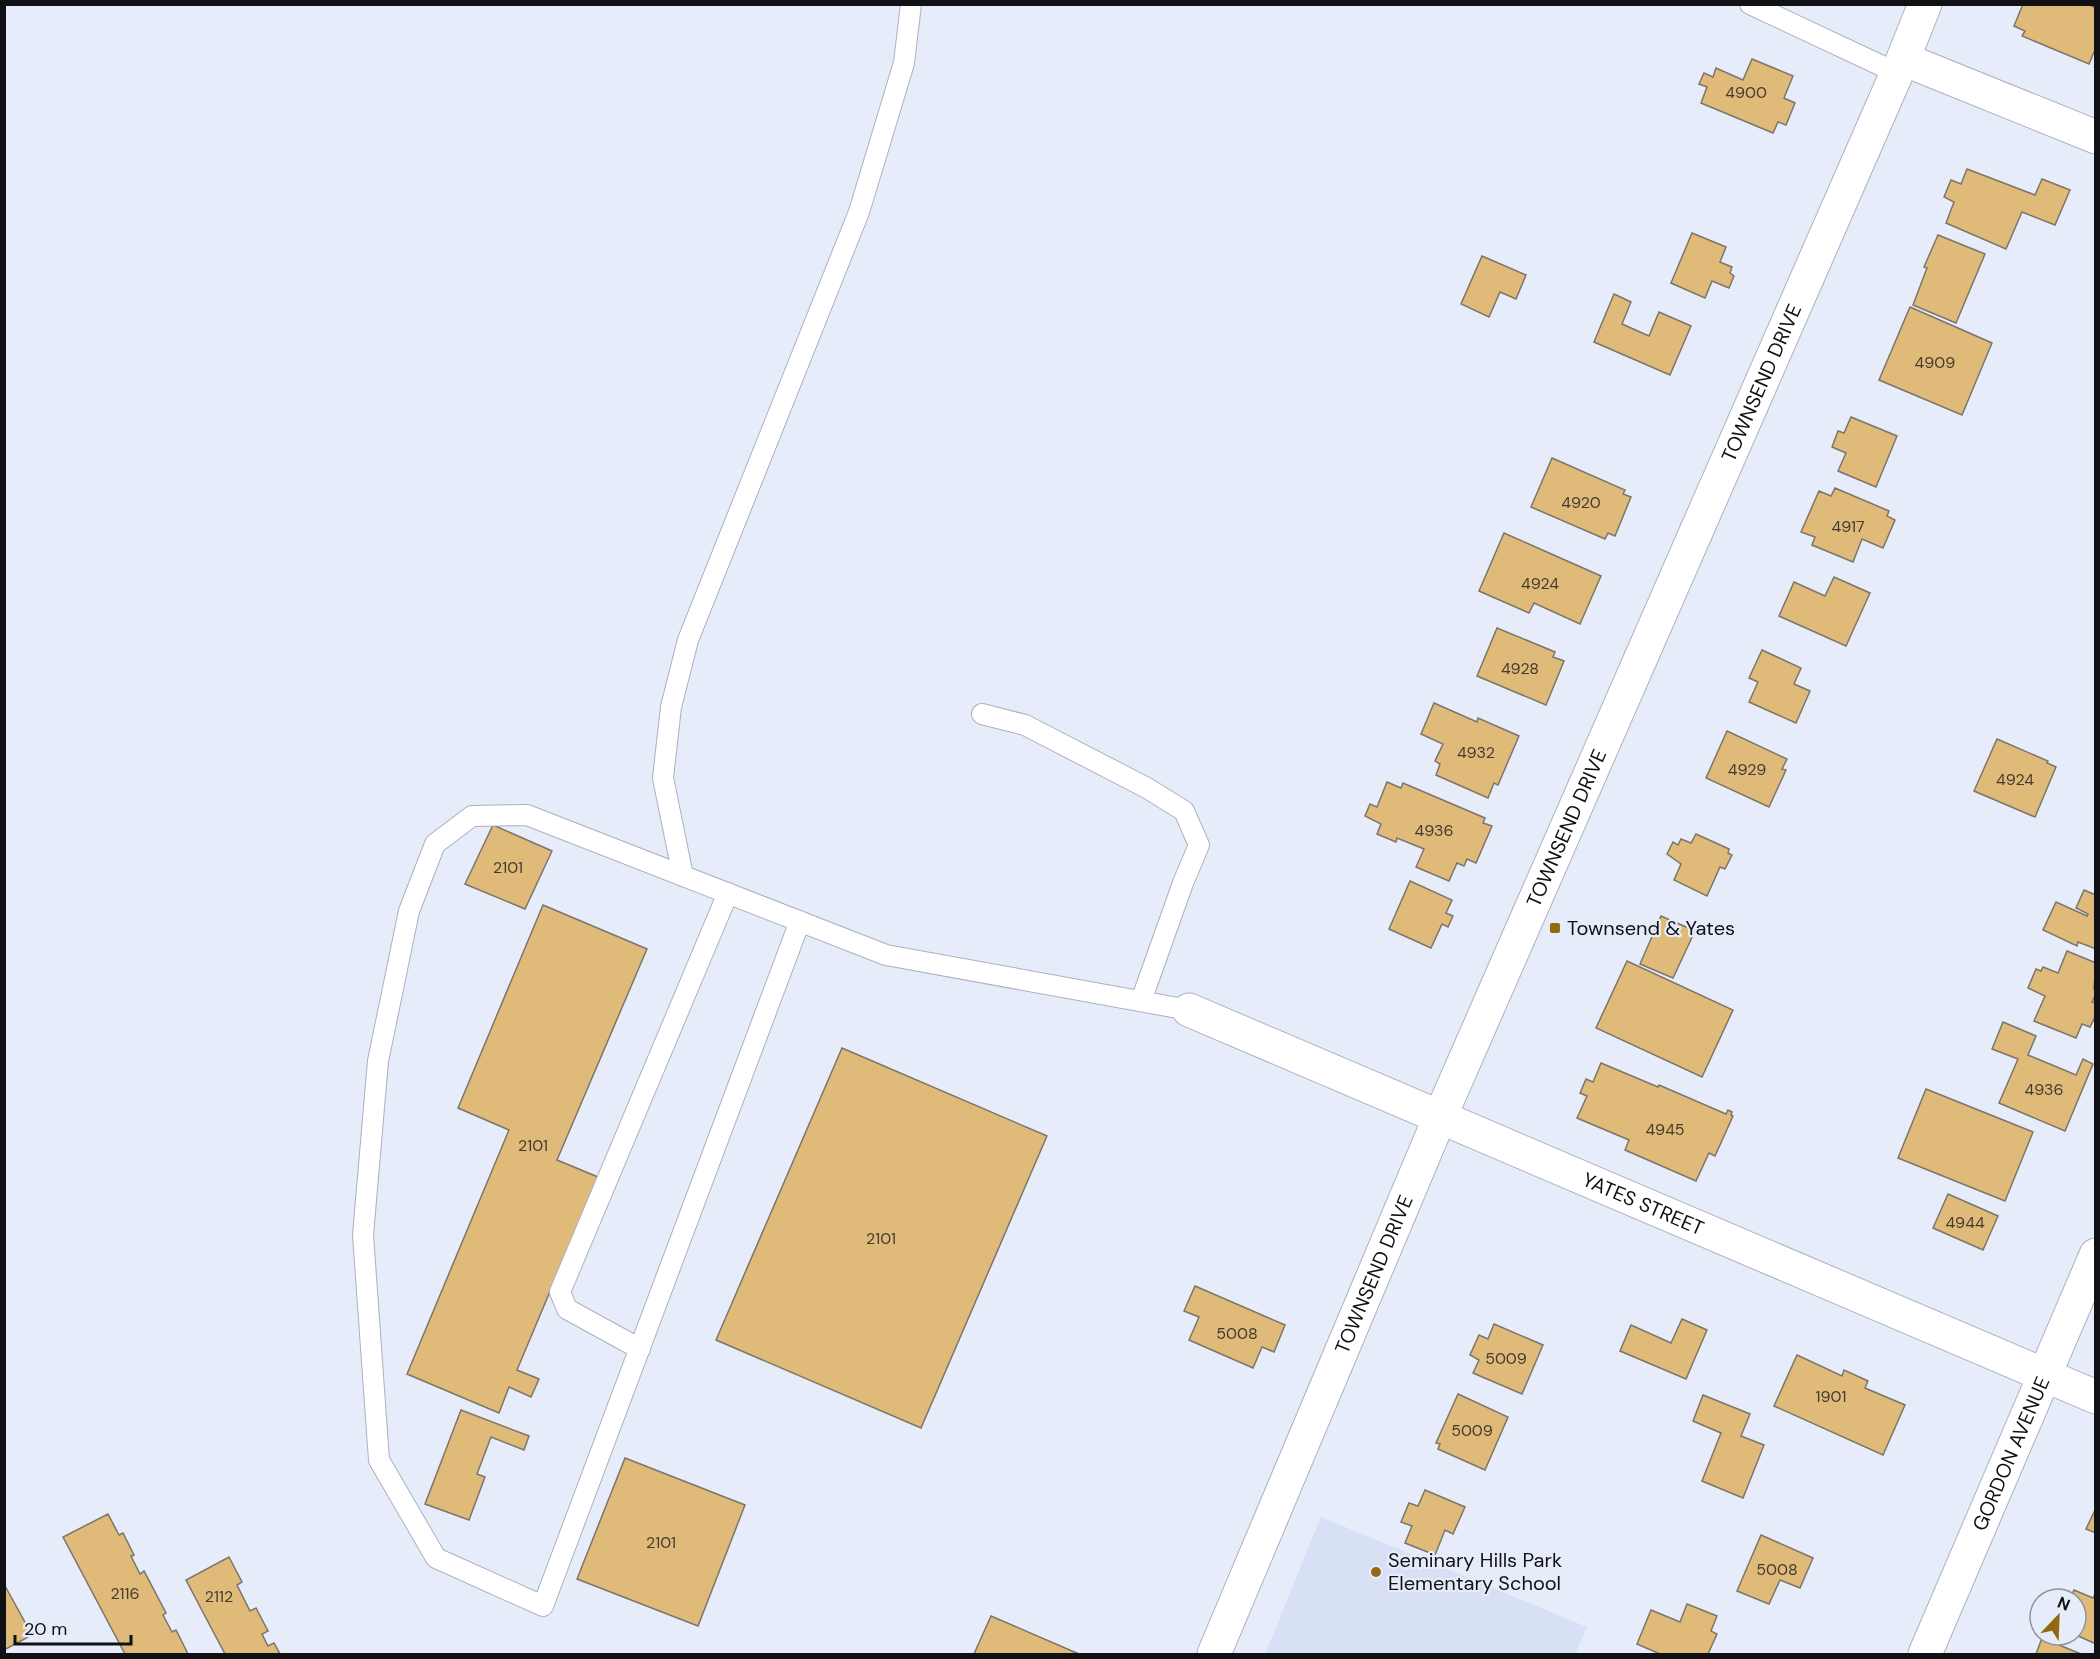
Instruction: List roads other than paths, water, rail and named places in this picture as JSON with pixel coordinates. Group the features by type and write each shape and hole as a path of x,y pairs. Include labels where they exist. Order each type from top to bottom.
{"street":[{"name":"TOWNSEND DRIVE","path":"1214,1654 1440,1117 1900,66 1925,4"},
{"path":"1900,66 2096,137"},
{"name":"YATES STREET","path":"1189,1010 2096,1397"},
{"name":"GORDON AVENUE","path":"1925,1654 2096,1255"}],"lane":[{"path":"683,876 663,778 671,707 688,640 860,212 904,63 911,4"},
{"path":"1750,4 1900,66"},
{"path":"982,714 1025,725 1147,788 1184,811 1199,845 1141,1001"},
{"path":"800,921 543,1606 436,1558 380,1460 363,1235 378,1061 409,910 435,844 472,816 527,815 728,892 886,955 1189,1010"},
{"path":"640,1348 567,1309 560,1292 728,892"}],"place":[{"name":"Townsend & Yates","path":"1555,928"},
{"name":"Seminary Hills Park Elementary School","path":"1376,1572"}]}
